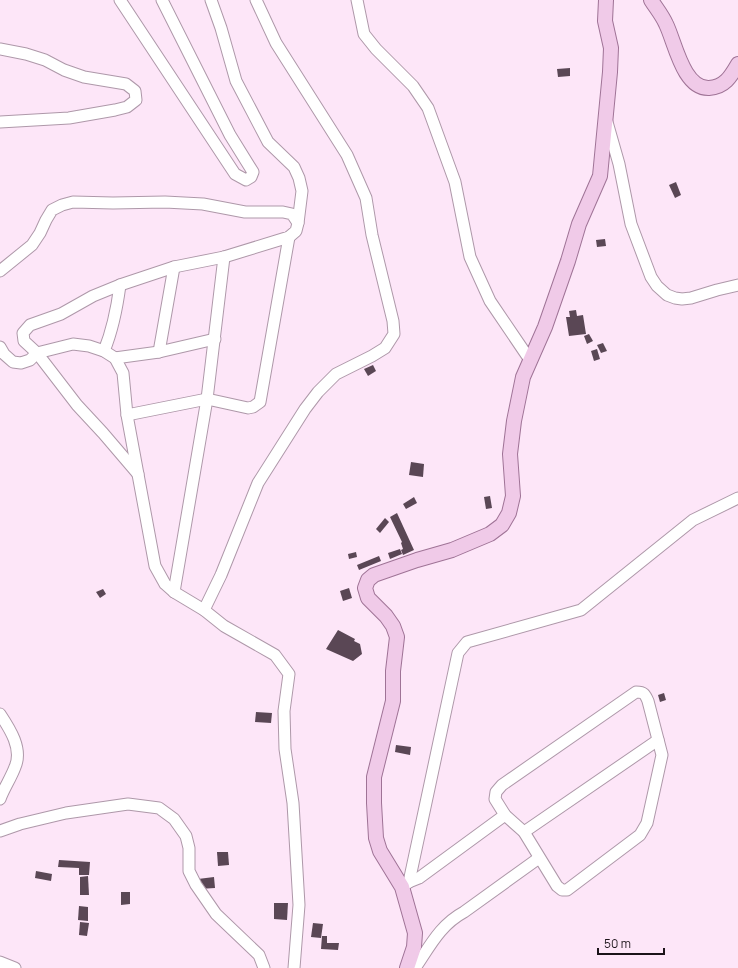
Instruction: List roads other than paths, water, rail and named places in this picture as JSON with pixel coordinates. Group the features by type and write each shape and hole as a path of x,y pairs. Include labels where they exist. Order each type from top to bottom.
{"main road":[{"path":"407,968 414,947 415,933 406,885 380,851 376,838 374,803 374,776 394,701 393,671 397,637 393,626 386,616 368,598 365,588 368,580 374,575 452,550 490,534 502,525 509,513 513,496 510,454 520,390 530,360 547,321 579,224 600,176 610,72 610,48 606,21 606,0"},
{"path":"651,0 666,23 685,71 693,82 704,88 720,85 724,83 731,75 738,64"}],"street":[{"path":"120,0 235,174 246,180 251,177 253,172 227,129 162,0"},
{"path":"138,474 73,400 37,353 24,341 23,333 30,325 61,314 93,296 120,285 174,267 224,257 289,237 296,232 302,191 300,178 294,166 268,142 236,81 221,28 211,0"},
{"path":"204,610 221,575 258,483 305,410 318,392 336,374 353,364 372,356 384,348 394,334 393,321 372,234 366,198 347,155 276,43 256,0"},
{"path":"357,0 364,34 376,49 413,86 428,108 455,182 470,256 490,301 530,360"},
{"path":"0,49 38,58 84,77 126,84 135,91 136,100 127,107 69,118 0,122"},
{"path":"605,118 619,164 631,224 651,277 657,286 667,295 682,299 738,286"},
{"path":"0,271 32,245 52,210 73,202 165,202 203,204 246,212 283,212 292,214 298,223"},
{"path":"127,416 207,399 248,408 253,407 260,402 289,237"},
{"path":"174,592 207,399 224,257"},
{"path":"159,352 174,267"},
{"path":"104,350 111,334 116,315 120,285"},
{"path":"115,358 159,352 215,339"},
{"path":"0,347 4,354 13,362 21,363 30,360 37,353 73,344 104,350 115,358 123,373 127,416 154,566 164,584 174,592 204,610 224,626 275,655 288,674 284,711 285,749 293,803 299,905 294,968"},
{"path":"406,885 458,653 462,647 467,642 581,610 694,520 738,498"},
{"path":"636,692 645,694 662,755 647,823 640,835 567,890 562,890 557,886 524,832 504,815 495,799 496,792 502,785 636,692"},
{"path":"0,714 11,730 17,751 16,766 0,799"},
{"path":"524,832 658,740"},
{"path":"0,831 20,824 66,813 128,804 159,808 174,819 186,836 189,848 189,871 196,885 216,914 259,955 264,968"},
{"path":"406,885 419,878 504,815"},
{"path":"415,968 442,928 452,919 539,858"},
{"path":"0,962 15,968"}]}
